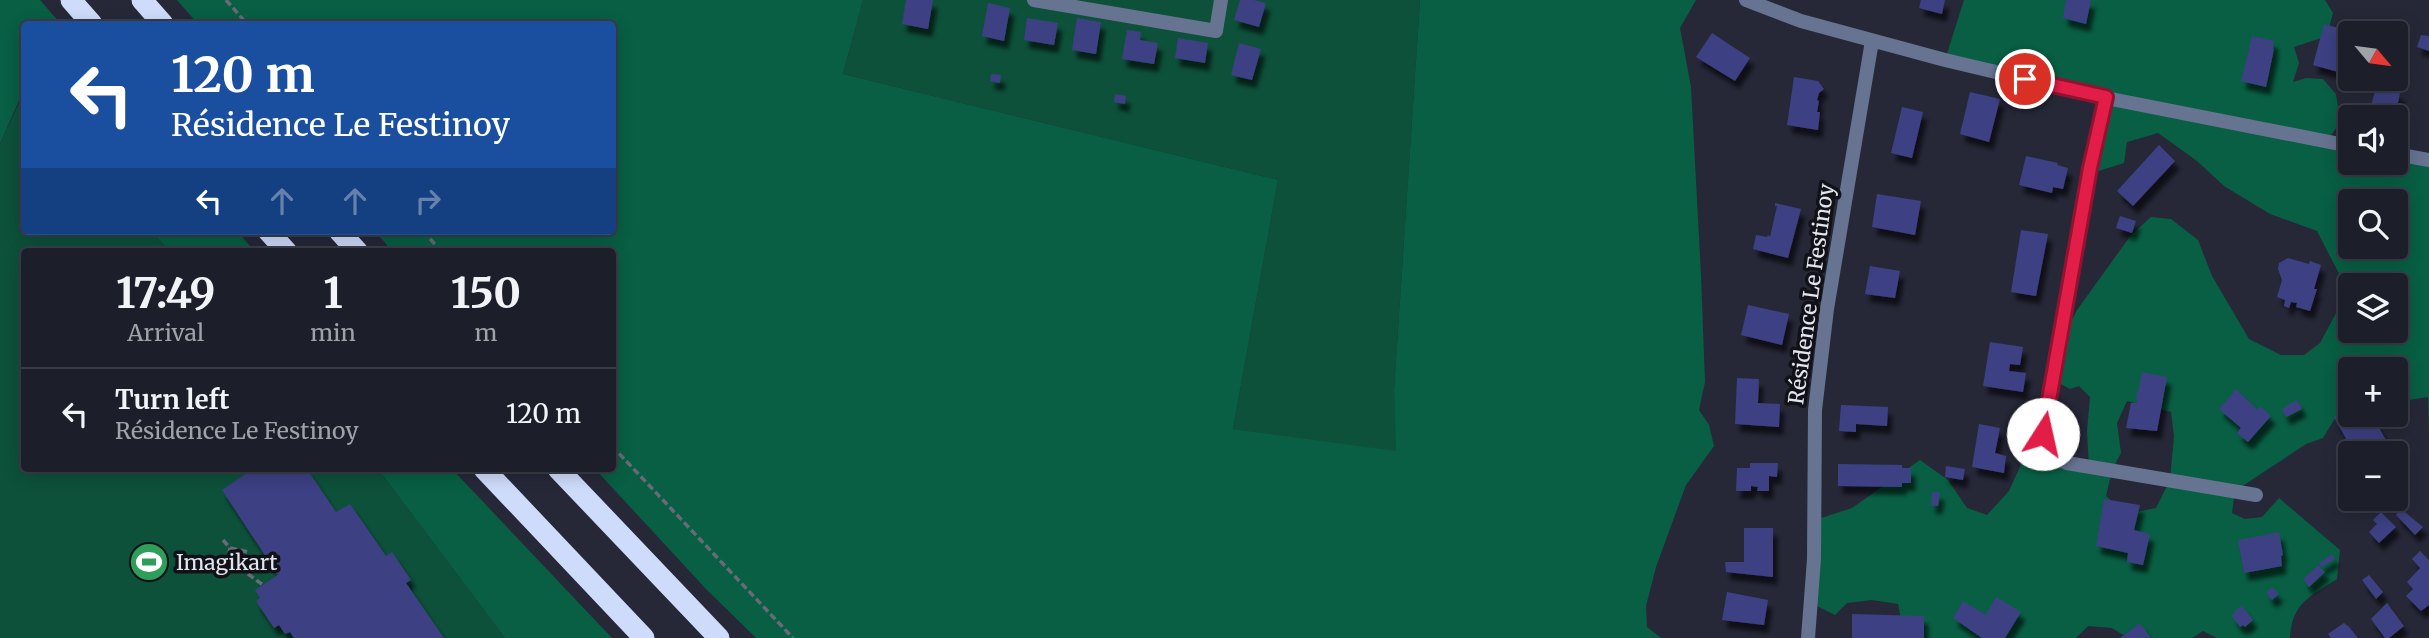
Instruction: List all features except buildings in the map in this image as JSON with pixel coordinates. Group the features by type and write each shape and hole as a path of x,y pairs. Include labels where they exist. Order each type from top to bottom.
{"highway":[{"path":"71,0 89,21"},
{"path":"142,0 160,21"},
{"path":"272,235 283,248"},
{"path":"343,235 354,248"},
{"path":"487,472 644,638"},
{"path":"561,472 719,638"}],"street":[{"path":"1034,0 1216,31 1221,0"},
{"path":"1746,0 1801,21 1872,41 2106,97 2338,144"},
{"name":"Résidence Le Festinoy","path":"1808,638 1814,559 1815,410 1826,309 1872,41"},
{"path":"2106,97 2087,187 2043,434 2047,446 2053,457 2067,463 2256,495"},
{"path":"2408,156 2429,160"}],"path":[{"path":"226,0 244,21"},
{"path":"616,450 793,638"},
{"path":"223,540 230,548 248,552 244,571"},
{"path":"230,548 226,566 244,571 264,585"}],"green space":[{"path":"0,0 40,0 58,21 21,21 21,96 0,144"},
{"path":"177,0 863,0 843,74 1278,180 1233,429 1396,451 1394,390 1420,0 1696,0 1680,28 1691,87 1701,275 1705,382 1699,410 1709,425 1714,446 1686,485 1656,567 1646,606 1647,627 1661,638 756,638 706,589 598,472 616,472 616,248 390,248 378,235 616,235 616,21 195,21"},
{"path":"863,0 1420,0 1394,390 1397,452 1233,429 1278,180 843,74"},
{"path":"1964,0 2325,0 2333,13 2327,36 2294,47 2299,63 2293,82 2306,78 2323,79 2336,94 2338,125 2328,140 2338,142 2338,175 2408,175 2408,156 2429,160 2429,432 2428,397 2408,400 2408,357 2338,357 2338,414 2323,438 2306,444 2235,491 2232,513 2245,519 2262,517 2279,498 2340,550 2337,579 2310,596 2298,609 2291,626 2290,638 2217,638 2203,631 2192,638 2128,638 2112,628 2088,626 2076,638 1905,638 1898,604 1872,600 1847,603 1835,615 1811,603 1815,520 1852,508 1920,460 1948,480 1967,508 1987,515 2009,491 2028,449 2043,434 2047,446 2089,466 2087,431 2090,397 2079,386 2070,389 2053,380 2060,343 2077,310 2131,235 2151,217 2171,219 2198,240 2212,276 2249,339 2281,355 2304,355 2320,343 2338,310 2338,343 2408,343 2408,273 2339,273 2317,231 2270,214 2224,186 2197,161 2158,133 2127,142 2124,163 2089,174 2105,98 1945,60","holes":["2127,401 2171,412 2174,436 2170,480 2156,508 2126,514 2106,496 2112,470 2121,453 2117,423"]},
{"path":"21,98 21,235 155,235 167,248 21,248 21,472 380,472 505,638 0,638 0,144"},
{"path":"155,235 240,235 252,248 167,248"},
{"path":"380,472 455,472 612,638 505,638"}],"place":[{"name":"Imagikart","path":"149,562"}],"route":[{"path":"2025,79 2106,97 2090,168 2043,434"}]}
